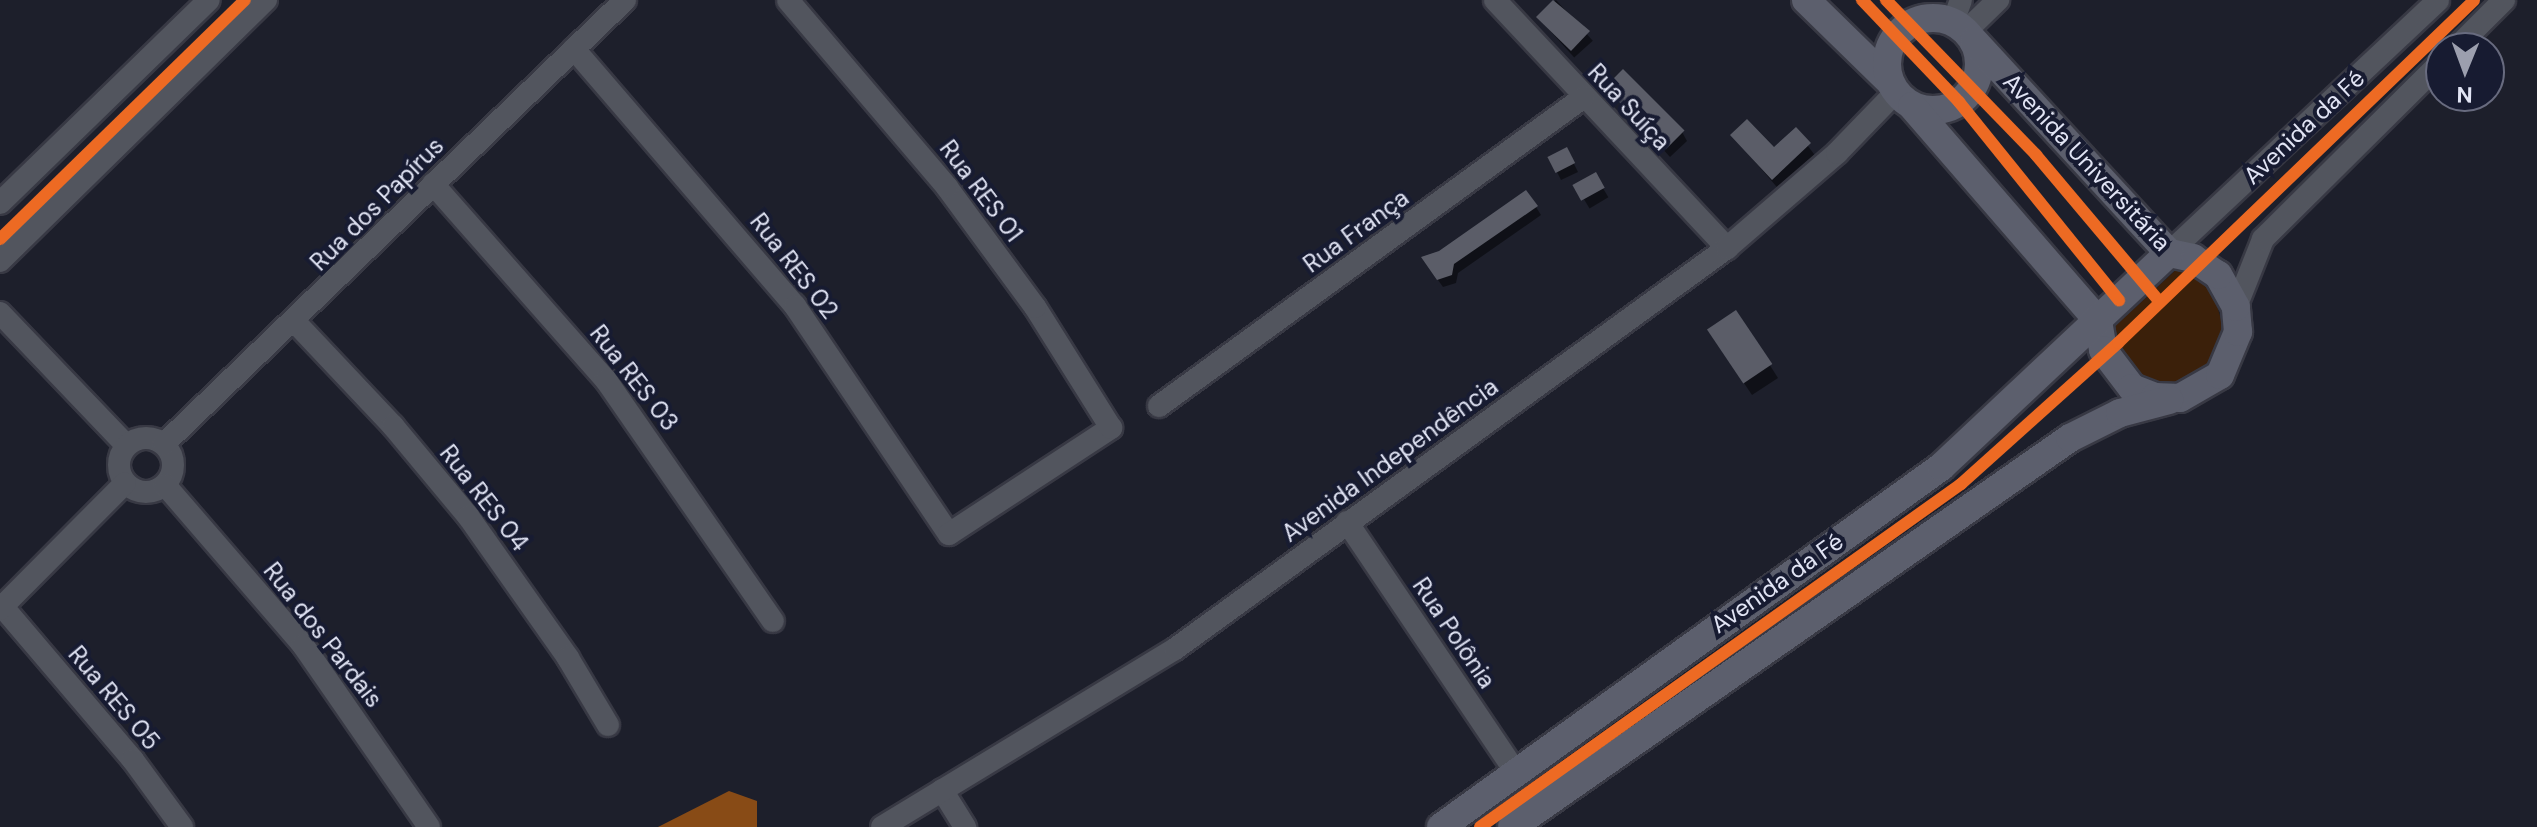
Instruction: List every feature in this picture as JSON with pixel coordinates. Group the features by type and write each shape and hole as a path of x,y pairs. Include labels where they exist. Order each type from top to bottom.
{"main road":[{"path":"1806,0 1899,93 2098,321 2103,350 2132,388 2155,397 2180,398 2204,388 2232,356 2236,307"},
{"path":"1954,19 1979,66 1970,93 1946,108 1899,93 1888,52 1895,37 1921,20 1954,19"},
{"name":"Avenida Universitária","path":"1954,19 2169,253 2214,270 2236,307"},
{"path":"2098,321 2169,253"},
{"name":"Avenida da Fé","path":"1441,827 1941,467 2098,321"},
{"name":"Avenida da Fé","path":"1512,827 2070,438 2120,413 2180,398"}],"street":[{"path":"0,203 209,0"},
{"path":"0,261 266,0"},
{"name":"Rua dos Papírus","path":"164,444 295,322 625,0"},
{"name":"Rua RES 01","path":"788,0 947,187 1035,307 1111,428 949,534"},
{"name":"Rua Suíça","path":"1495,0 1727,248"},
{"path":"1954,19 1998,0"},
{"name":"Avenida da Fé","path":"2169,253 2438,0"},
{"path":"2472,32 2504,0"},
{"name":"Rua RES 02","path":"574,49 795,306 949,534"},
{"name":"Avenida da Fé","path":"2236,307 2263,239 2425,78"},
{"name":"Avenida Independência","path":"882,827 1175,649 1727,248 1837,153 1899,93"},
{"name":"Rua França","path":"1159,406 1584,97"},
{"name":"Rua RES 03","path":"433,184 606,380 773,621"},
{"path":"0,313 126,445"},
{"name":"Rua RES 04","path":"295,322 393,426 468,516 568,658 608,725"},
{"path":"145,437 164,444 173,465 165,485 145,493 125,483 118,464 126,445 145,437"},
{"path":"1,608 125,483"},
{"name":"Rua dos Pardais","path":"165,485 303,645 429,827"},
{"name":"Rua Polônia","path":"1347,522 1517,774"},
{"name":"Rua RES 05","path":"1,608 133,760 182,827"},
{"path":"942,790 965,827"}],"shaded area":[{"path":"2179,267 2202,278 2213,292 2225,333 2210,366 2188,381 2152,383 2123,365 2111,330"},
{"path":"729,791 757,801 757,827 658,827"}],"building":[{"path":"1553,0 1590,31 1571,51 1536,17"},
{"path":"1623,69 1685,131 1666,149 1605,87"},
{"path":"1747,119 1774,147 1796,127 1811,143 1772,180 1730,135"},
{"path":"1567,147 1575,163 1556,173 1547,157"},
{"path":"1596,172 1605,188 1581,201 1572,185"},
{"path":"1526,190 1538,206 1454,264 1452,275 1437,280 1421,257 1439,251"},
{"path":"1736,310 1772,364 1743,383 1707,330"}],"cycle path":[{"path":"0,239 245,0"},
{"path":"1862,0 1959,102 2119,300"},
{"path":"1886,0 2036,155 2160,302"},
{"path":"1480,827 1961,484 2118,343 2474,0"}]}
